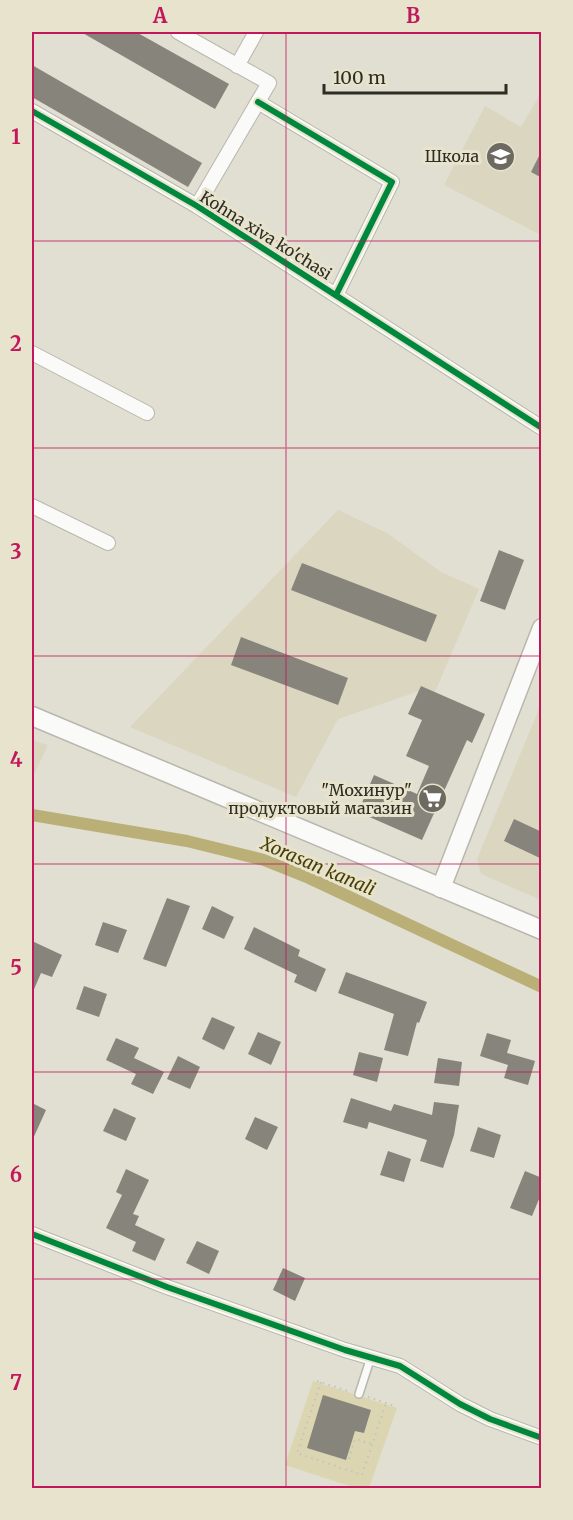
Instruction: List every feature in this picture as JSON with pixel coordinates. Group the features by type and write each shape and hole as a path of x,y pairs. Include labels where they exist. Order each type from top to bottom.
{"main road":[{"path":"441,888 542,628"},
{"path":"32,716 542,930"}],"street":[{"path":"178,32 269,83 197,207"},
{"path":"237,66 256,32"},
{"path":"258,102 392,182 336,295"},
{"name":"Kohna xiva ko'chasi","path":"32,111 197,207 542,428"},
{"path":"32,353 147,413"},
{"path":"32,506 108,543"},
{"path":"32,1233 167,1287 400,1366 460,1404 490,1419 542,1438"}],"lane":[{"path":"359,1394 370,1357"}],"path":[{"path":"321,1382 297,1453 362,1475 386,1403"},
{"path":"349,1459 355,1439 372,1444"}],"shaded area":[{"name":"Школа","path":"541,93 541,235 444,185 485,106 521,127"},
{"path":"338,510 387,533 441,572 479,589 435,692 421,686 419,691 338,719 296,797 130,727"},
{"path":"541,704 541,900 481,874 477,859"},
{"path":"32,740 48,745 32,779"},
{"path":"313,1381 397,1408 369,1488 356,1488 285,1465"}],"building":[{"path":"81,32 136,32 229,84 215,109"},
{"path":"32,65 202,163 188,187 32,97"},
{"path":"542,150 542,178 531,172"},
{"path":"499,550 524,560 505,610 480,601"},
{"path":"302,563 437,615 426,642 291,590"},
{"path":"241,637 348,678 338,705 231,665"},
{"path":"421,686 485,714 472,743 467,740 422,840 358,812 374,775 417,794 429,766 406,756 422,720 408,714"},
{"path":"514,819 542,832 542,859 504,841"},
{"path":"167,898 190,906 166,967 143,959"},
{"path":"212,906 234,917 224,939 202,929"},
{"path":"103,922 127,930 118,953 95,945"},
{"path":"254,927 300,950 298,956 326,969 316,992 294,982 297,975 244,949"},
{"path":"32,941 62,955 52,977 41,973 32,994"},
{"path":"346,972 427,1002 419,1023 417,1022 408,1056 384,1050 394,1014 338,993"},
{"path":"84,986 107,994 99,1017 76,1009"},
{"path":"212,1017 235,1027 224,1050 202,1039"},
{"path":"258,1032 281,1042 271,1065 248,1054"},
{"path":"487,1033 511,1040 507,1053 535,1061 528,1085 504,1078 508,1065 480,1056"},
{"path":"116,1038 139,1048 134,1058 164,1072 153,1094 131,1084 136,1074 106,1060"},
{"path":"359,1052 383,1058 377,1082 353,1075"},
{"path":"178,1056 200,1067 190,1089 167,1079"},
{"path":"438,1058 462,1062 459,1086 434,1083"},
{"path":"351,1098 391,1111 394,1104 432,1115 434,1102 459,1105 454,1135 443,1168 420,1161 427,1140 369,1122 367,1129 343,1122"},
{"path":"32,1103 46,1110 32,1141"},
{"path":"114,1108 136,1118 126,1141 103,1131"},
{"path":"255,1117 278,1127 267,1150 245,1139"},
{"path":"478,1127 501,1135 494,1158 470,1151"},
{"path":"388,1151 411,1159 404,1182 380,1175"},
{"path":"126,1169 149,1180 133,1214 139,1216 135,1225 165,1239 155,1261 132,1251 136,1242 106,1228 122,1195 116,1192"},
{"path":"525,1171 542,1178 542,1192 532,1216 510,1208"},
{"path":"197,1241 219,1251 209,1274 186,1263"},
{"path":"283,1268 305,1278 295,1301 273,1290"},
{"path":"323,1395 371,1410 364,1433 355,1431 346,1460 307,1448"}],"waterway":[{"name":"Xorasan kanali","path":"32,815 187,841 264,860 309,878 542,987"}],"cycle path":[{"path":"258,102 392,182 336,295"},
{"path":"32,111 197,206 542,428"},
{"path":"32,1234 167,1287 345,1350 400,1366 460,1404 490,1419 542,1438"}],"place":[{"name":"Школа","path":"500,156"},
{"name":"\"Мохинур\" продуктовый магазин","path":"433,799"}]}
